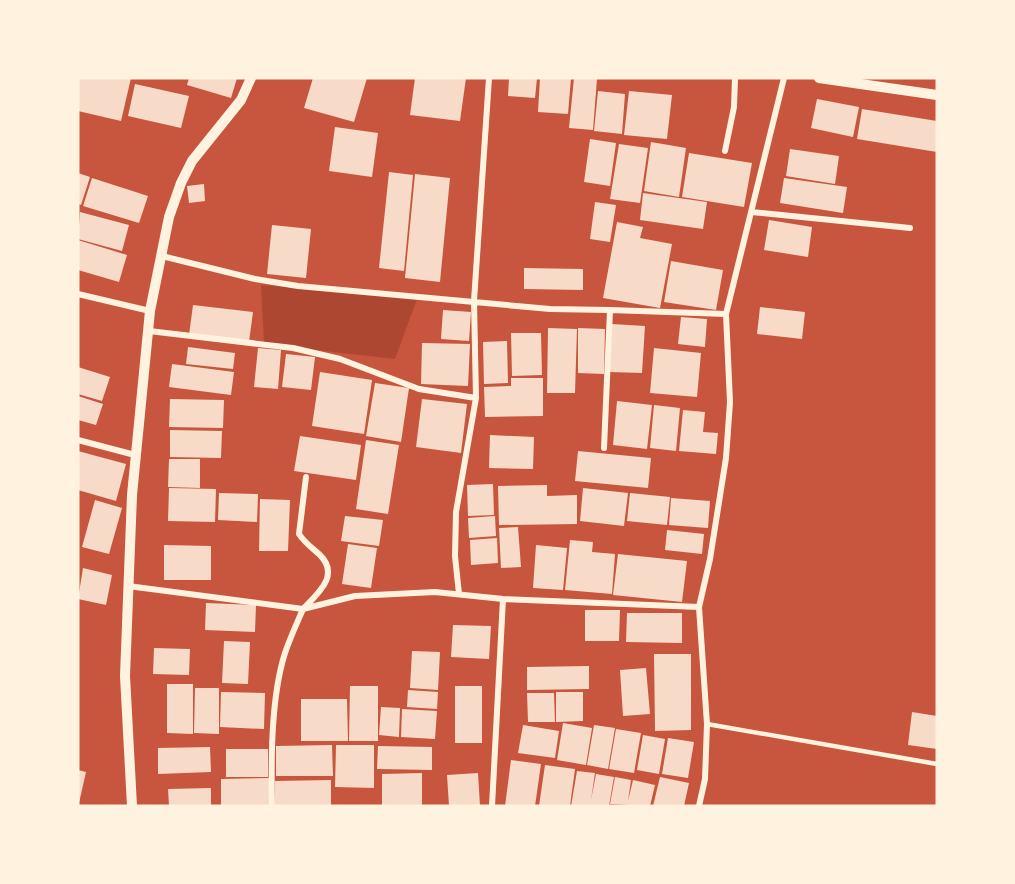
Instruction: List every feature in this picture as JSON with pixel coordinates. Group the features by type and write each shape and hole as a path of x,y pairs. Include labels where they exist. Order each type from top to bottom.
{"street":[{"path":"132,806 125,676 128,586 135,455 150,311 169,217 181,183 192,160 241,100 251,78"},
{"path":"459,594 455,556 456,512 476,398 474,301 489,78"},
{"path":"725,151 734,107 735,78"},
{"path":"699,806 705,779 707,724 699,607 710,559 726,458 730,402 726,314 784,78"},
{"path":"819,78 937,95"},
{"path":"752,212 910,228"},
{"path":"162,256 255,279 298,286 550,309 726,314"},
{"path":"78,294 150,311"},
{"path":"603,448 610,310"},
{"path":"149,331 293,348 339,359 419,389 476,398"},
{"path":"78,440 135,455"},
{"path":"272,806 271,751 279,677 285,652 303,609 327,584 328,574 321,557 299,534 306,477"},
{"path":"128,586 303,609 355,596 435,592 503,599 699,607"},
{"path":"492,806 503,599"}],"lane":[{"path":"707,724 937,764"}],"shaded area":[{"path":"261,285 417,299 395,359 264,344"}],"building":[{"path":"78,78 131,78 121,121 78,111"},
{"path":"189,78 237,78 231,98 187,85"},
{"path":"313,78 367,78 354,122 304,108"},
{"path":"415,78 466,78 460,121 410,115"},
{"path":"509,78 537,78 535,98 508,96"},
{"path":"540,78 571,78 568,114 538,112"},
{"path":"574,78 597,79 593,130 569,128"},
{"path":"135,84 189,96 181,128 128,116"},
{"path":"598,91 625,94 622,134 594,131"},
{"path":"629,91 672,95 667,139 624,135"},
{"path":"817,99 859,107 853,137 811,128"},
{"path":"862,109 937,121 937,152 857,139"},
{"path":"335,127 378,133 372,177 329,171"},
{"path":"590,139 616,143 610,186 584,182"},
{"path":"651,142 686,148 679,197 644,191"},
{"path":"619,144 648,148 640,203 610,199"},
{"path":"790,149 839,156 835,184 786,176"},
{"path":"689,153 752,163 744,207 682,197"},
{"path":"389,172 413,175 404,271 379,268"},
{"path":"78,173 90,177 81,205 78,204"},
{"path":"415,174 450,178 440,282 405,278"},
{"path":"92,178 148,196 139,223 83,206"},
{"path":"784,178 847,187 843,213 780,203"},
{"path":"204,184 205,201 189,203 187,186"},
{"path":"643,193 707,202 703,229 640,220"},
{"path":"595,202 616,205 610,242 590,239"},
{"path":"80,212 129,225 122,251 78,239"},
{"path":"769,220 812,227 808,257 764,250"},
{"path":"617,222 643,227 640,238 672,244 660,308 603,298"},
{"path":"272,225 311,229 306,278 267,274"},
{"path":"78,240 127,255 119,282 78,270"},
{"path":"671,261 723,270 716,310 664,302"},
{"path":"524,268 583,269 583,290 524,289"},
{"path":"193,305 253,312 249,342 189,335"},
{"path":"760,307 805,312 802,339 757,334"},
{"path":"443,310 471,312 469,341 441,339"},
{"path":"681,317 707,319 705,347 678,344"},
{"path":"612,324 645,326 642,373 609,372"},
{"path":"548,328 577,329 575,393 547,393"},
{"path":"578,328 605,329 604,374 578,373"},
{"path":"511,333 541,333 542,375 512,376"},
{"path":"507,341 508,383 484,384 483,342"},
{"path":"422,343 470,344 468,386 421,384"},
{"path":"188,347 235,353 233,369 186,364"},
{"path":"258,348 281,350 278,389 254,387"},
{"path":"654,348 701,353 697,397 650,393"},
{"path":"286,354 315,357 311,390 282,387"},
{"path":"172,364 234,372 231,395 169,387"},
{"path":"78,367 110,377 102,401 78,394"},
{"path":"320,372 372,380 364,434 312,426"},
{"path":"511,378 543,378 543,416 485,417 484,387 511,386"},
{"path":"375,383 409,388 401,442 366,436"},
{"path":"78,396 103,404 96,425 78,420"},
{"path":"170,399 224,400 223,428 169,427"},
{"path":"422,399 467,404 461,453 416,447"},
{"path":"617,401 652,405 647,449 613,445"},
{"path":"654,405 680,408 676,451 650,448"},
{"path":"683,410 705,412 703,432 718,433 716,454 679,451"},
{"path":"170,430 222,431 221,458 170,457"},
{"path":"490,435 534,437 533,469 489,468"},
{"path":"300,436 361,445 356,480 294,471"},
{"path":"366,440 399,445 388,514 356,509"},
{"path":"78,451 126,464 116,501 78,490"},
{"path":"578,451 651,458 648,488 575,481"},
{"path":"169,459 200,459 200,488 168,487"},
{"path":"493,484 494,515 468,516 467,485"},
{"path":"547,485 547,496 577,495 577,524 499,525 498,486"},
{"path":"169,488 216,489 215,522 168,521"},
{"path":"583,488 628,493 624,526 580,521"},
{"path":"219,493 258,494 257,522 218,520"},
{"path":"630,493 670,497 667,525 627,521"},
{"path":"671,498 710,501 708,528 669,525"},
{"path":"260,499 290,500 288,551 259,551"},
{"path":"95,500 122,508 109,554 82,547"},
{"path":"345,516 383,520 379,546 341,541"},
{"path":"495,516 496,536 469,538 468,518"},
{"path":"518,527 521,567 501,568 499,528"},
{"path":"667,530 704,534 702,554 665,550"},
{"path":"497,538 498,563 471,565 470,540"},
{"path":"570,540 593,542 592,552 615,554 612,594 565,590"},
{"path":"348,544 377,548 371,588 342,584"},
{"path":"164,545 211,546 211,580 164,580"},
{"path":"536,545 567,548 563,590 533,588"},
{"path":"618,554 687,561 682,602 613,595"},
{"path":"83,568 112,575 106,605 78,599"},
{"path":"206,603 256,605 255,632 205,630"},
{"path":"585,610 620,610 619,641 585,641"},
{"path":"627,613 682,613 682,643 626,642"},
{"path":"453,625 491,626 489,659 451,657"},
{"path":"224,641 250,642 248,684 222,683"},
{"path":"154,648 190,649 189,675 153,674"},
{"path":"412,651 440,652 438,690 410,688"},
{"path":"654,654 691,654 691,730 655,731"},
{"path":"589,666 589,689 527,690 527,667"},
{"path":"646,668 650,714 623,716 620,670"},
{"path":"167,684 193,684 193,734 167,733"},
{"path":"350,686 378,686 378,741 349,741"},
{"path":"455,686 482,686 482,743 455,743"},
{"path":"195,688 219,688 219,734 194,733"},
{"path":"408,690 438,692 437,709 407,707"},
{"path":"221,692 265,693 264,729 220,727"},
{"path":"556,692 583,692 583,721 556,722"},
{"path":"527,693 554,693 555,722 528,722"},
{"path":"301,699 347,699 348,741 301,741"},
{"path":"381,707 400,708 399,737 379,735"},
{"path":"402,709 437,711 435,739 401,737"},
{"path":"912,712 937,716 937,749 908,745"},
{"path":"563,723 592,728 586,765 557,760"},
{"path":"523,725 559,731 555,758 518,753"},
{"path":"594,725 615,728 608,769 587,765"},
{"path":"616,729 641,733 634,773 609,769"},
{"path":"643,735 665,739 659,774 637,770"},
{"path":"668,738 694,742 688,778 662,774"},
{"path":"332,745 333,776 276,776 276,746"},
{"path":"336,745 374,745 374,788 335,787"},
{"path":"378,746 432,747 432,770 377,769"},
{"path":"210,747 211,772 158,774 158,748"},
{"path":"226,749 268,749 268,777 226,777"},
{"path":"511,760 541,764 535,806 505,806"},
{"path":"545,765 575,769 570,806 539,806"},
{"path":"78,770 86,772 79,803 78,803"},
{"path":"577,771 595,773 591,800 596,774 614,777 609,806 571,806"},
{"path":"422,773 422,806 382,806 382,774"},
{"path":"478,773 480,806 449,806 447,775"},
{"path":"615,777 631,780 628,801 633,780 655,785 650,806 610,804"},
{"path":"660,777 689,783 684,806 653,806"},
{"path":"269,778 269,806 221,806 221,779"},
{"path":"331,780 331,806 275,806 275,781"},
{"path":"211,788 211,806 169,806 168,789"}]}
